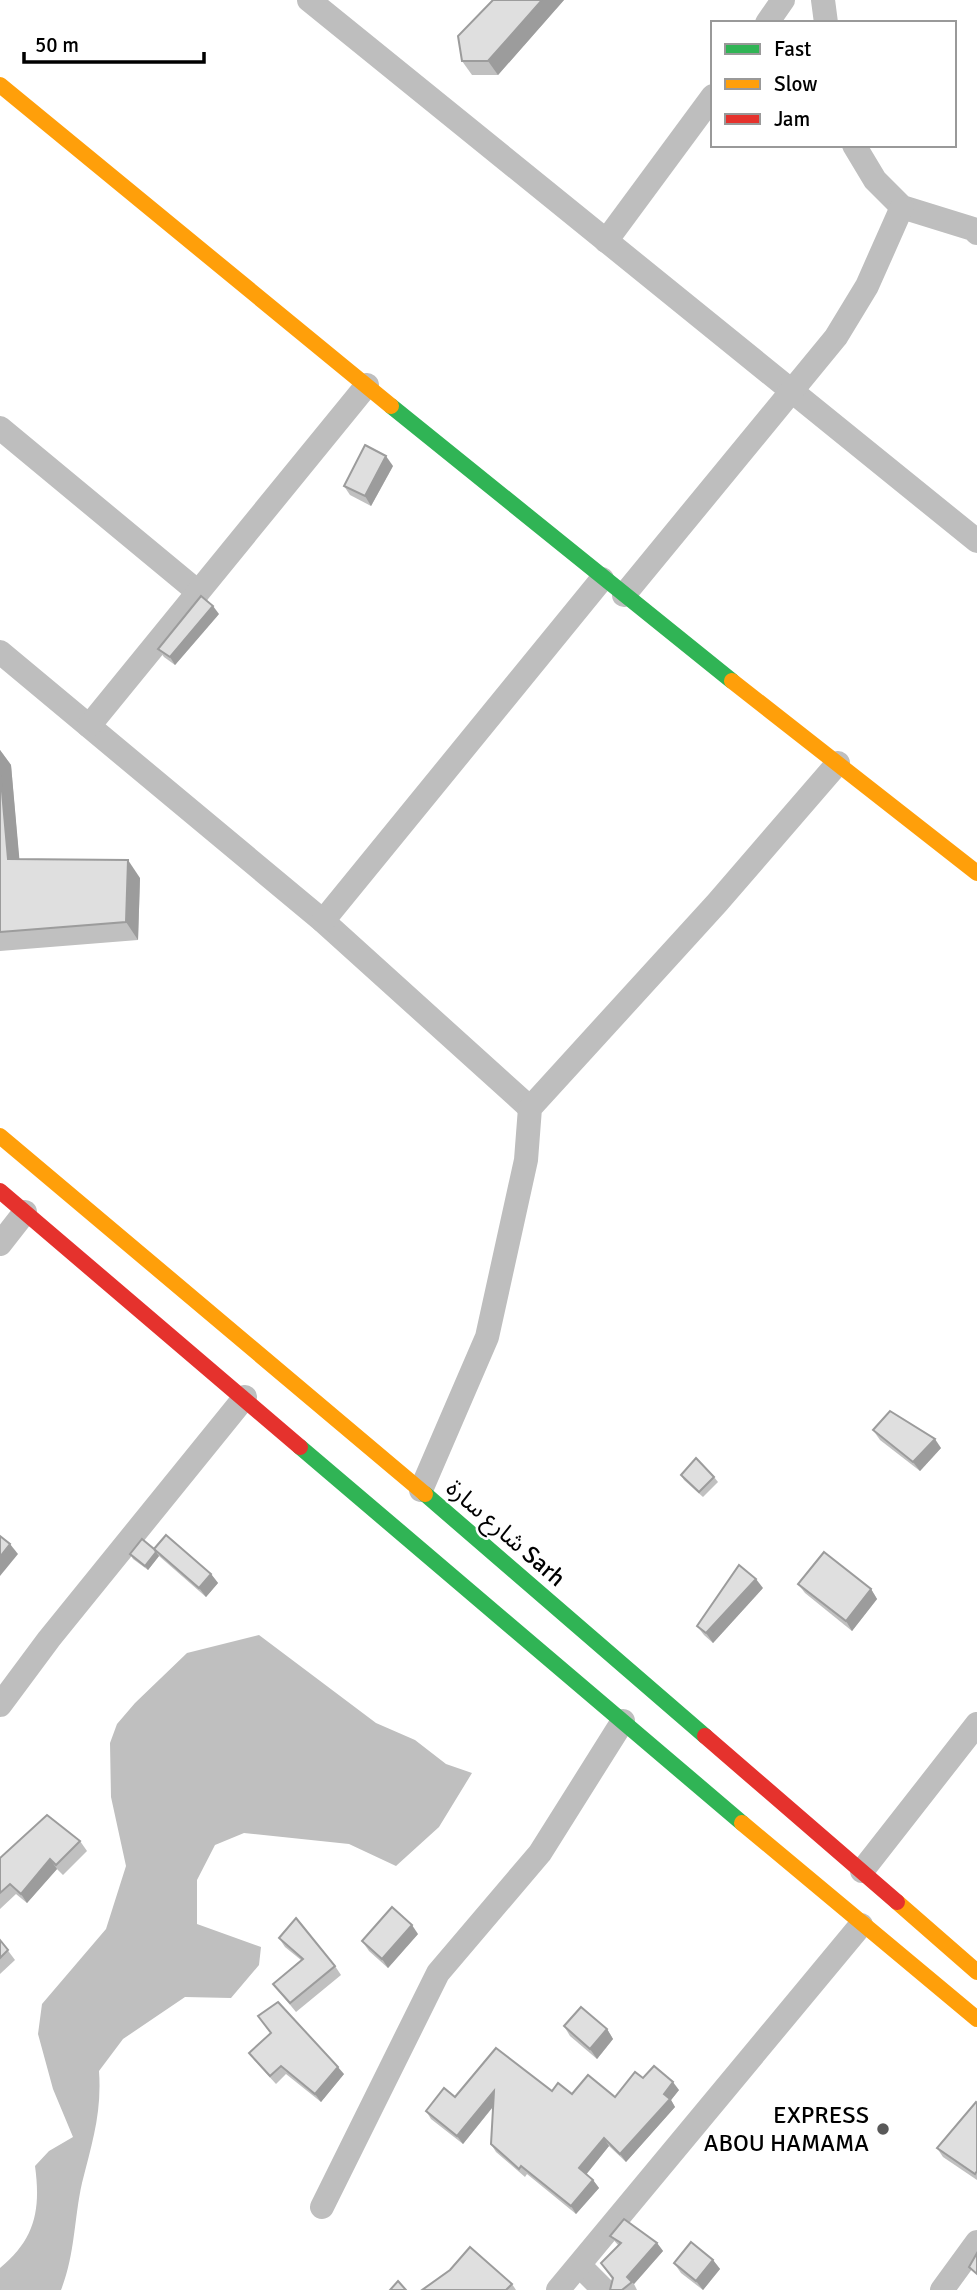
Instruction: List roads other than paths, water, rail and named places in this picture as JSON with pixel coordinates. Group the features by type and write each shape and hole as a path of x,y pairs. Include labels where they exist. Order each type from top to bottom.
{"main road":[{"path":"0,85 602,579 977,873"},
{"name":"شارع سارة Sarh","path":"0,1136 421,1489 977,1972"},
{"path":"0,1191 245,1397 861,1925 977,2019"}],"street":[{"path":"309,0 977,541"},
{"path":"767,21 783,0"},
{"path":"823,0 826,21"},
{"path":"606,241 711,99"},
{"path":"855,147 874,180 902,207 973,229 977,233"},
{"path":"624,596 836,337 861,296 902,207"},
{"path":"89,726 368,385"},
{"path":"0,428 198,592"},
{"path":"323,921 602,579"},
{"path":"0,652 323,921 530,1108"},
{"path":"421,1489 487,1338 526,1160 530,1108 717,903 838,763"},
{"path":"0,1244 25,1212"},
{"path":"0,1705 49,1639 245,1397"},
{"path":"322,2207 438,1973 540,1853 623,1721"},
{"path":"862,1871 977,1724"},
{"path":"558,2290 861,1925"},
{"path":"942,2290 977,2242"},
{"path":"580,2266 604,2290"}],"place":[{"name":"EXPRESS ABOU HAMAMA","path":"883,2129"}]}
